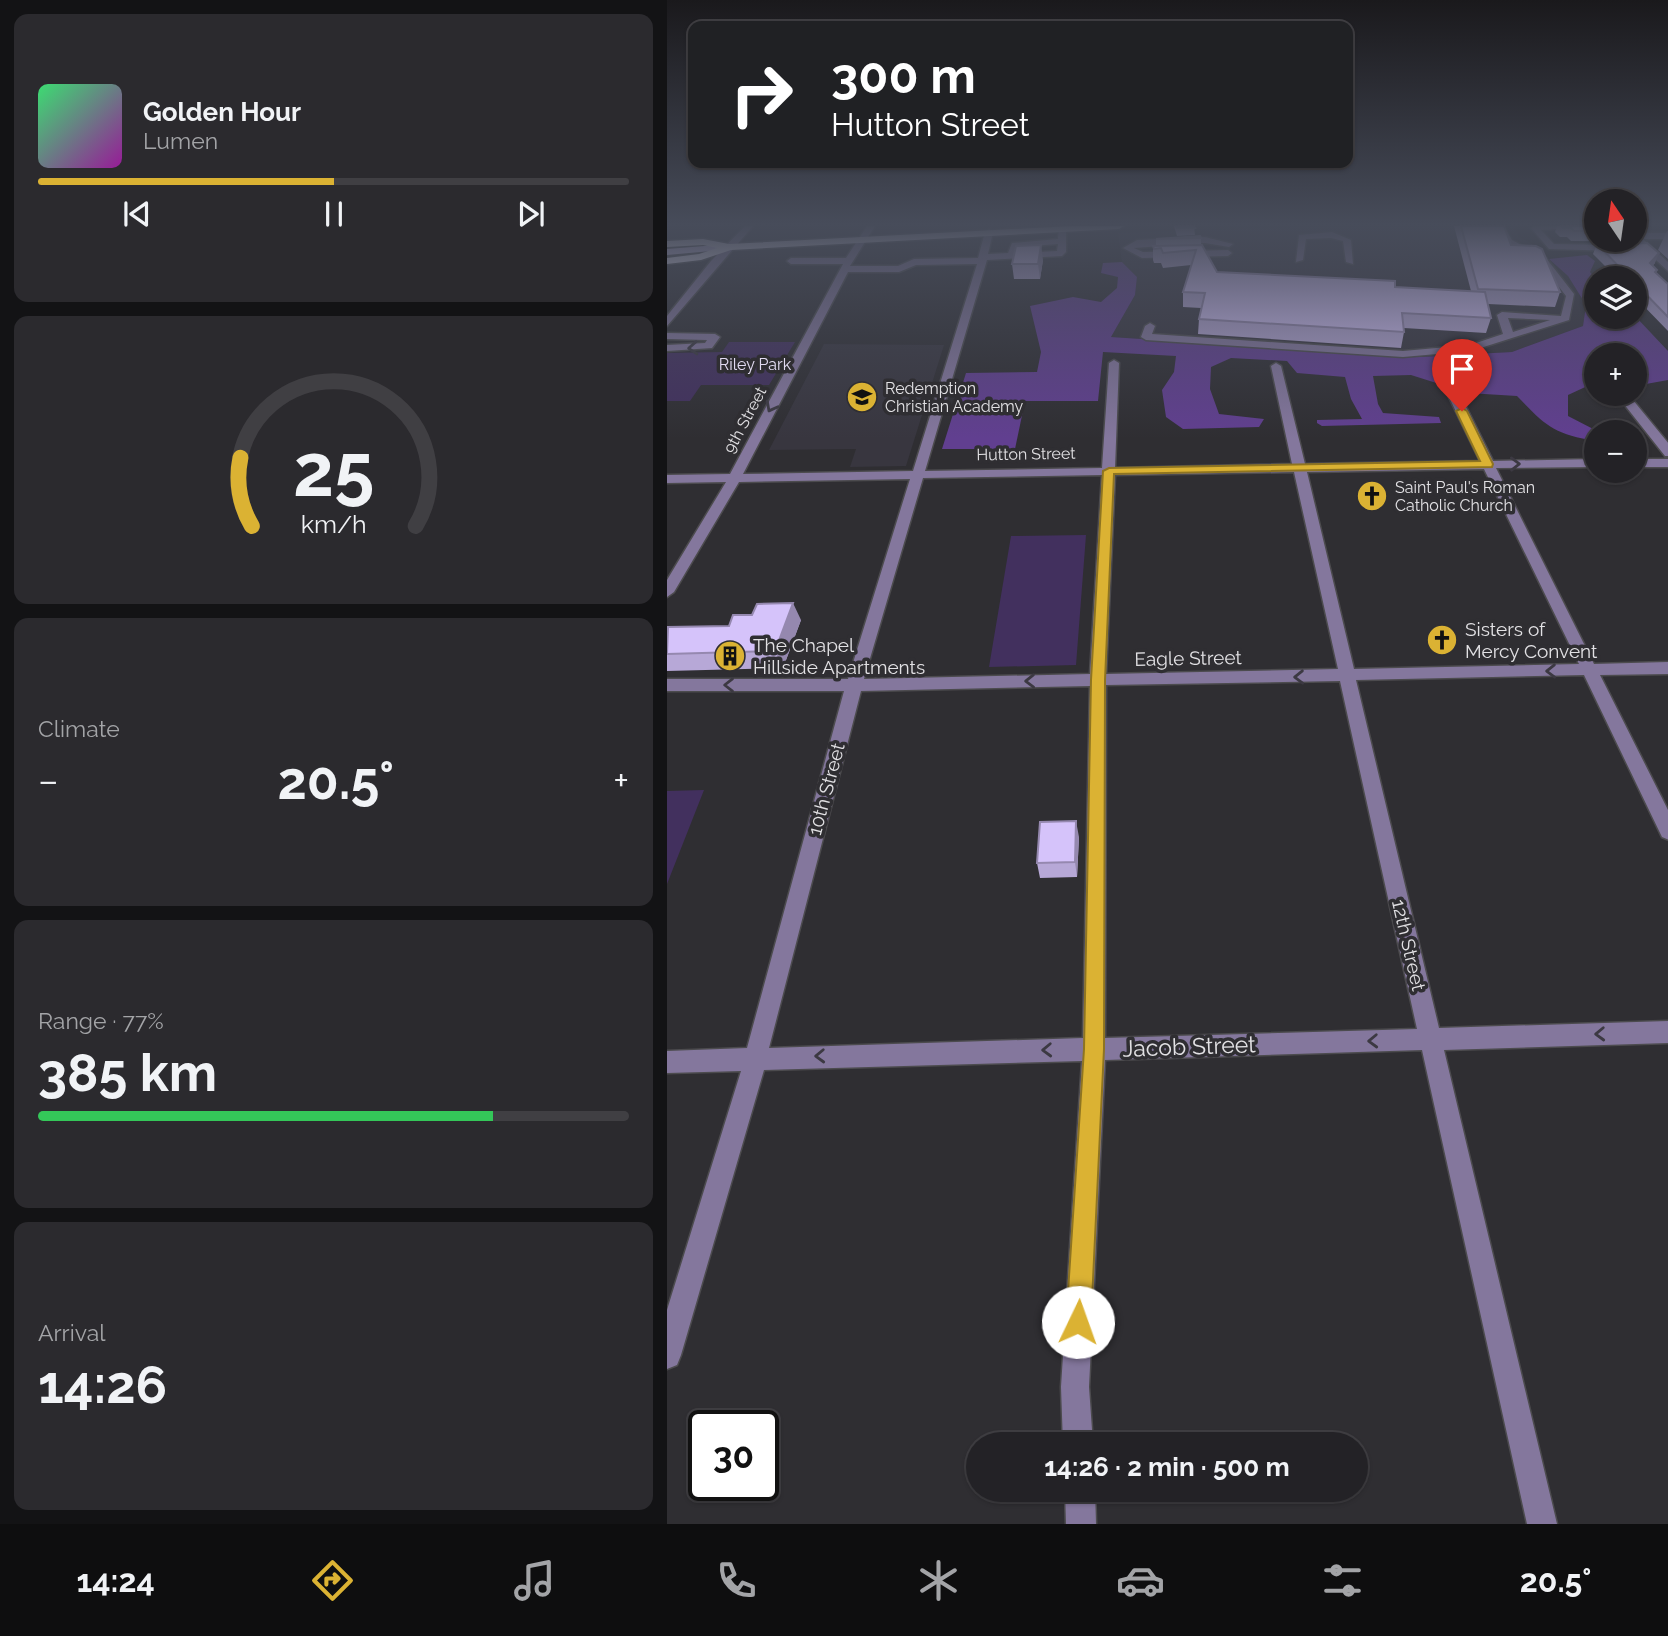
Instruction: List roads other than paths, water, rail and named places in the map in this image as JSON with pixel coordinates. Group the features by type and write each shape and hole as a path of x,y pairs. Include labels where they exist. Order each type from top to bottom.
{"street":[{"path":"667,323 687,297"},
{"name":"9th Street","path":"667,592 734,479 829,297"},
{"name":"10th Street","path":"667,1355 755,1058 854,685 971,297"},
{"path":"1566,318 1571,297"},
{"path":"1509,336 1502,315 1566,318"},
{"path":"1150,326 1146,337 1403,354 1471,348 1566,318"},
{"path":"667,337 715,337 708,346 700,348 667,348"},
{"path":"1077,1432 1075,1387 1094,1049 1098,680 1114,363"},
{"name":"12th Street","path":"1276,366 1542,1524"},
{"path":"1452,391 1668,832"},
{"path":"1631,406 1668,453"},
{"name":"Hutton Street","path":"667,479 1584,463"},
{"path":"1647,463 1668,463"},
{"name":"Eagle Street","path":"667,685 854,685 1668,668"},
{"name":"Jacob Street","path":"667,1062 1668,1032"},
{"path":"1080,1502 1081,1524"}],"place":[{"name":"Redemption Christian Academy","path":"862,397"},
{"name":"Saint Paul's Roman Catholic Church","path":"1372,496"},
{"name":"Sisters of Mercy Convent","path":"1442,640"},
{"name":"The Chapel Hillside Apartments","path":"730,656"}],"park label":[{"name":"Riley Park","path":"755,364"}]}
